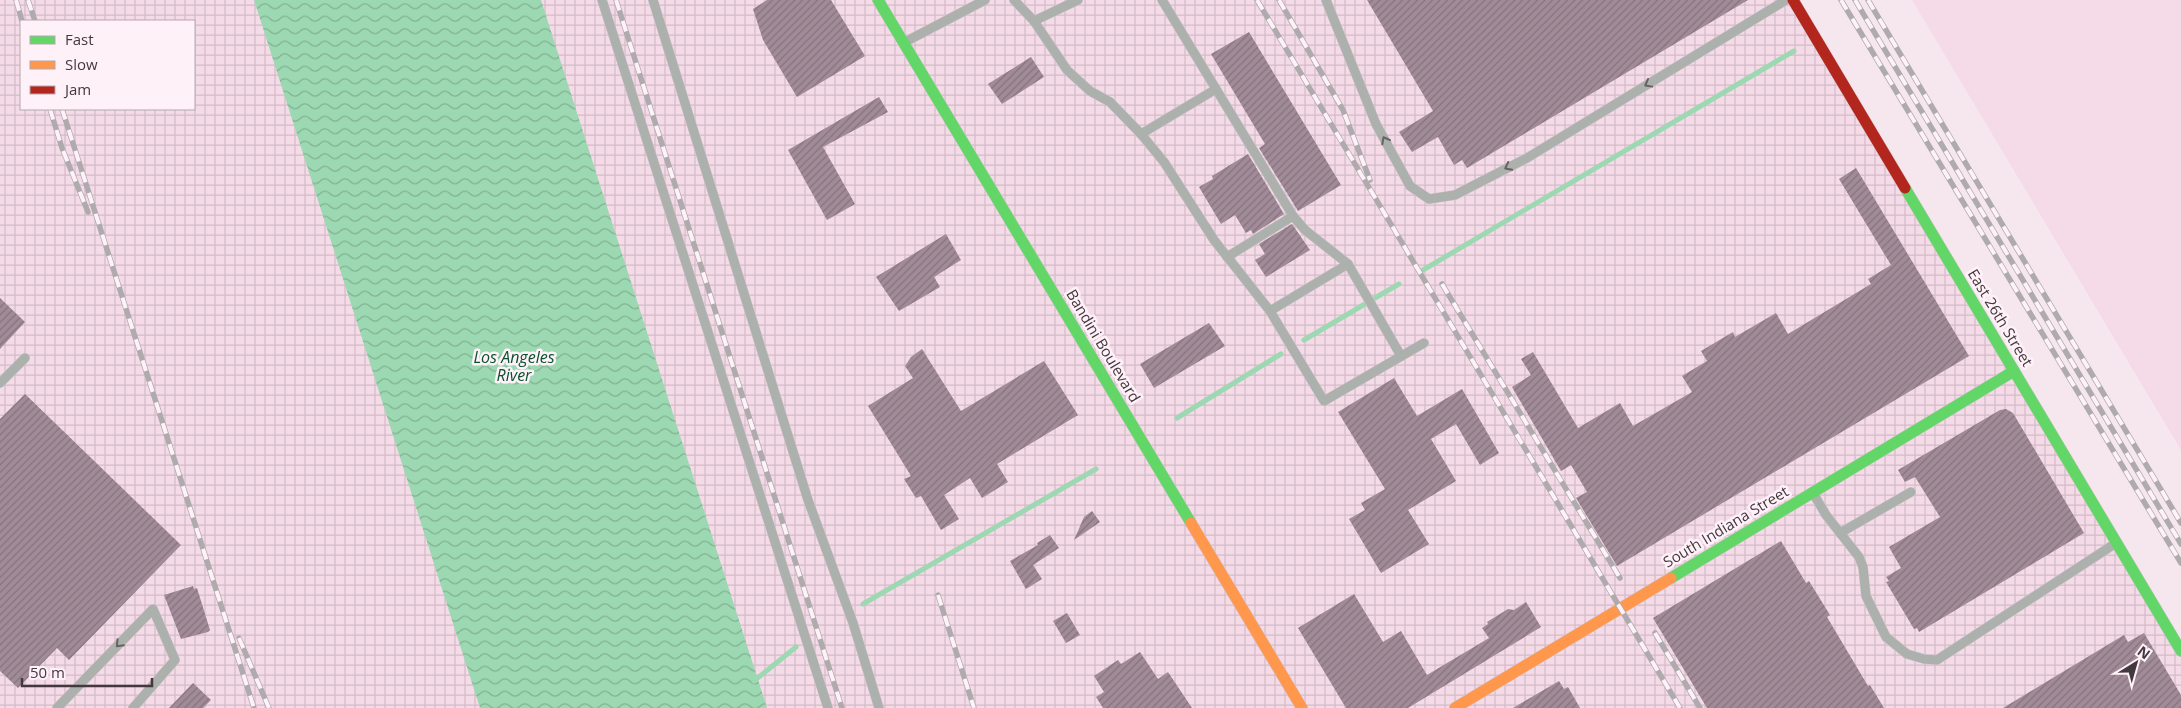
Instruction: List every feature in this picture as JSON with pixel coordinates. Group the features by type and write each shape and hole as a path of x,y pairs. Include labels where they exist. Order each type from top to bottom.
{"street":[{"name":"Bandini Boulevard","path":"878,0 1302,708"},
{"name":"East 26th Street","path":"1793,0 2181,651"},
{"name":"South Indiana Street","path":"1455,708 2014,371"}],"lane":[{"path":"602,0 828,708"},
{"path":"653,0 805,490 853,623 879,708"},
{"path":"904,43 985,0"},
{"path":"1014,0 1034,22 1067,70 1090,91 1110,102 1141,134 1164,162 1195,212 1227,257 1270,311 1324,401 1424,343"},
{"path":"1034,22 1078,0"},
{"path":"1162,0 1293,216 1305,230 1348,264 1402,356"},
{"path":"1326,0 1376,124 1410,186 1430,199 1455,195 1527,158 1786,0"},
{"path":"1141,134 1216,89"},
{"path":"1227,257 1293,216"},
{"path":"1270,311 1348,264"},
{"path":"0,384 25,358"},
{"path":"1813,492 1840,533 1860,558 1863,567 1866,596 1886,637 1907,654 1930,660 1936,660 2116,542"},
{"path":"1840,533 1911,492"},
{"path":"57,708 153,609 175,660 132,708"}],"shaded area":[{"path":"0,0 1788,0 2181,651 2181,708 0,708"},
{"path":"1912,0 2181,0 2181,450"}],"water":[{"name":"Los Angeles River","path":"254,0 541,0 767,708 480,708"}],"building":[{"path":"767,0 831,0 865,56 797,97 763,40 753,9"},
{"path":"1367,0 1748,0 1467,168 1462,160 1454,165 1438,137 1412,152 1399,132 1433,111"},
{"path":"1249,32 1341,185 1298,211 1259,148 1265,144 1211,54"},
{"path":"1031,57 1044,77 1002,104 988,84"},
{"path":"879,97 888,112 823,147 855,204 827,220 788,150"},
{"path":"1248,154 1284,214 1253,234 1251,230 1246,233 1235,215 1221,224 1199,187 1213,179 1212,176"},
{"path":"1856,168 1969,356 1617,566 1576,498 1587,492 1571,465 1561,471 1512,387 1531,375 1521,359 1533,352 1578,428 1620,403 1633,426 1692,392 1682,376 1707,361 1701,351 1733,332 1735,337 1776,313 1788,334 1871,284 1868,279 1891,265 1839,179"},
{"path":"1292,224 1310,250 1266,277 1255,260 1265,254 1259,244"},
{"path":"946,234 961,260 934,277 940,287 899,311 876,277"},
{"path":"0,298 25,322 0,349"},
{"path":"1209,323 1225,346 1154,388 1140,364"},
{"path":"922,349 961,411 1044,361 1078,415 997,464 1008,482 982,498 970,478 944,495 959,519 941,530 921,496 916,498 904,479 911,476 868,406 913,378 905,366 911,357"},
{"path":"1394,378 1417,416 1462,389 1499,453 1480,465 1456,424 1431,439 1456,481 1408,510 1429,544 1381,573 1349,519 1365,510 1361,503 1385,489 1338,412"},
{"path":"25,394 181,545 69,660 57,648 18,688 0,671 0,419"},
{"path":"2006,409 2013,413 2084,533 1919,632 1917,628 1914,629 1886,582 1889,581 1886,577 1901,568 1889,547 1940,517 1915,477 1905,482 1898,470 2000,410"},
{"path":"1092,511 1100,522 1074,540 1084,517"},
{"path":"1050,535 1059,548 1033,565 1042,579 1026,589 1010,561 1038,545 1037,543"},
{"path":"1781,541 1806,583 1809,581 1830,615 1827,617 1868,686 1870,685 1884,708 1707,708 1653,618"},
{"path":"193,586 194,589 197,588 210,630 181,639 164,595"},
{"path":"1354,594 1383,642 1401,631 1427,675 1489,638 1482,628 1488,624 1487,622 1508,609 1514,610 1526,602 1541,627 1408,708 1346,708 1298,628"},
{"path":"1067,613 1080,635 1066,643 1053,621"},
{"path":"2144,633 2181,695 2181,708 2003,708 2124,635 2128,642"},
{"path":"1140,652 1158,679 1168,672 1192,708 1103,708 1096,697 1104,692 1094,676 1118,660 1121,664"},
{"path":"1559,681 1564,689 1568,687 1580,708 1513,708"},
{"path":"193,683 211,700 203,708 169,708"}],"waterway":[{"path":"1423,270 1794,51"},
{"path":"1375,298 1399,284"},
{"path":"1304,340 1365,304"},
{"path":"1177,418 1281,354"},
{"path":"863,604 1096,469"},
{"path":"754,681 796,647"}],"railway":[{"path":"16,0 22,20"},
{"path":"28,0 35,20"},
{"path":"616,0 842,708"},
{"path":"1257,0 1680,708"},
{"path":"1279,0 1343,110 1370,180"},
{"path":"1841,0 2181,563"},
{"path":"1855,0 2181,544"},
{"path":"1868,0 2181,523"},
{"path":"50,110 62,148 88,212"},
{"path":"62,110 254,708"},
{"path":"1442,284 1620,578"},
{"path":"938,595 974,708"},
{"path":"1655,633 1700,708"},
{"path":"239,638 269,708"}],"traffic: fast":[{"path":"878,0 1191,523"},
{"path":"1905,188 2181,651"},
{"path":"1671,578 2014,371"}],"traffic: slow":[{"path":"1191,523 1302,708"},
{"path":"1455,708 1671,578"}],"traffic: jam":[{"path":"1793,0 1905,188"}]}
